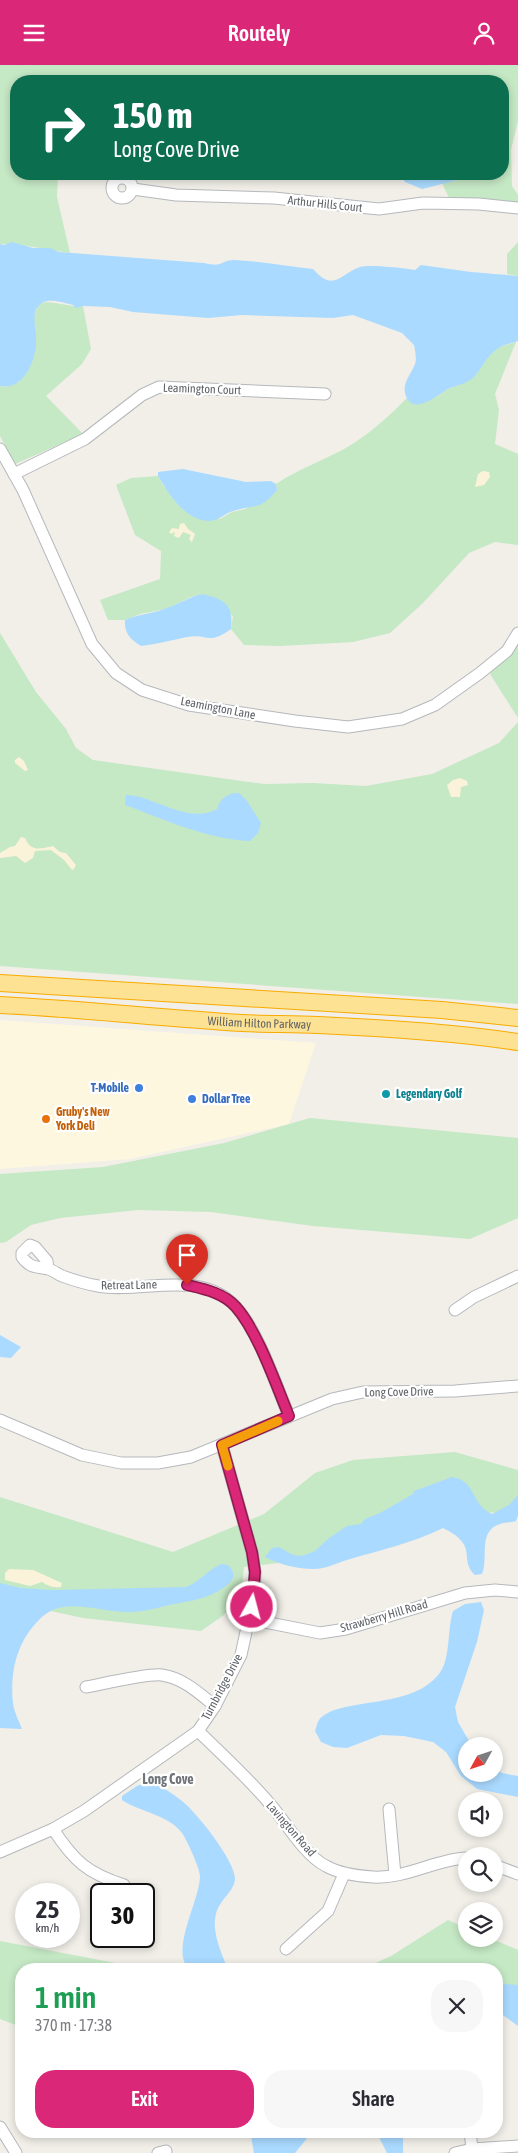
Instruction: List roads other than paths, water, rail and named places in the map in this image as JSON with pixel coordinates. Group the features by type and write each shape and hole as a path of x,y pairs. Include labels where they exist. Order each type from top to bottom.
{"highway":[{"name":"William Hilton Parkway","path":"0,983 442,1010 518,1018"},
{"name":"William Hilton Parkway","path":"0,1005 257,1023 483,1036 518,1042"},
{"path":"257,1023 267,1015 370,1007"}],"street":[{"name":"Arthur Hills Court","path":"132,189 176,195 274,198 379,209 423,203 479,204 518,209"},
{"name":"Leamington Court","path":"14,474 85,439 142,395 159,387 325,394"},
{"name":"Leamington Lane","path":"0,449 14,474 92,644 116,673 142,690 189,705 312,723 348,727 402,719 435,705 480,673 507,651 518,633"},
{"name":"Retreat Lane","path":"48,1269 60,1275 99,1287 187,1285 220,1295 236,1307 250,1329 289,1416"},
{"path":"455,1310 474,1297 518,1275"},
{"name":"Long Cove Drive","path":"0,1420 82,1455 121,1463 158,1463 191,1457 332,1399 363,1392 455,1391 518,1386"},
{"name":"Turnbridge Drive","path":"0,1853 53,1829 84,1811 198,1731 215,1706 241,1655 250,1619 255,1572 252,1552 222,1445"},
{"name":"Strawberry Hill Road","path":"250,1619 320,1633 346,1629 466,1593 495,1590 518,1592"},
{"path":"86,1687 161,1675 177,1679 215,1706"},
{"name":"Lavington Road","path":"198,1731 237,1768 309,1851 324,1865 344,1874 375,1877 395,1875 458,1859"},
{"path":"389,1809 395,1875"},
{"path":"53,1829 66,1848 90,1872 119,1883"},
{"path":"503,1868 518,1874"},
{"path":"286,1949 328,1911 344,1874"},
{"path":"0,2127 16,2153"},
{"path":"469,2151 470,2138"},
{"path":"455,2153 518,2146"}],"water":[{"path":"404,180 455,180 422,189"},
{"path":"12,242 33,248 50,248 59,252 215,265 230,260 263,262 313,269 326,280 332,281 364,266 396,267 415,270 421,265 518,276 518,341 502,346 493,352 470,380 448,389 426,402 414,404 409,402 405,387 416,362 414,345 402,333 353,315 333,318 242,315 208,318 133,312 110,307 83,306 76,308 73,305 49,301 41,304 35,312 35,351 26,374 15,384 0,386 0,244 4,245"},
{"path":"183,469 246,482 271,481 276,484 277,490 266,501 257,506 233,511 218,519 208,521 192,516 178,505 158,476 158,472"},
{"path":"202,594 216,598 226,604 231,614 231,629 212,638 194,636 141,646 127,632 125,620 159,611"},
{"path":"239,793 247,801 261,823 258,833 250,841 202,833 125,805 126,795 136,796 187,813 207,813 217,809 223,798"},
{"path":"0,1335 21,1347 11,1358 0,1357"},
{"path":"452,1477 466,1483 480,1505 492,1514 509,1505 518,1495 518,1515 516,1521 500,1524 488,1533 482,1574 475,1575 470,1569 465,1547 461,1541 443,1528 408,1542 318,1569 289,1566 265,1557 272,1548 279,1547 298,1556 315,1551 329,1538 347,1526 361,1524 365,1519 380,1513 413,1494 414,1491"},
{"path":"221,1564 228,1565 231,1569 233,1572 232,1580 215,1593 200,1599 131,1612 71,1606 56,1609 45,1614 30,1631 19,1649 14,1670 13,1703 22,1729 0,1728 0,1583 21,1588 52,1590 186,1587"},
{"path":"481,1602 484,1610 477,1642 455,1707 458,1722 467,1737 458,1737 458,1771 446,1752 433,1742 404,1736 381,1735 347,1748 333,1747 321,1742 315,1731 319,1720 328,1713 342,1708 411,1693 426,1686 439,1674 443,1668 447,1652 453,1611 465,1604"},
{"path":"503,1773 518,1776 518,1797 503,1794 503,1792 477,1789 470,1783 502,1783"},
{"path":"150,1781 178,1798 197,1816 223,1850 234,1872 235,1880 221,1903 215,1919 216,1936 226,1963 185,1963 184,1961 184,1938 199,1886 199,1872 187,1842 176,1827 162,1818 122,1800 122,1796 137,1786"},
{"path":"503,1984 518,1985 518,2026 503,2015"},
{"path":"251,2138 307,2138 295,2153 254,2153"},
{"path":"380,2138 403,2138 403,2153 387,2153"}],"place":[{"name":"T-Mobile","path":"139,1088"},
{"name":"Legendary Golf","path":"386,1094"},
{"name":"Dollar Tree","path":"192,1099"},
{"name":"Gruby's New York Deli","path":"46,1119"}],"district":[{"name":"Long Cove","path":"168,1779"}]}
